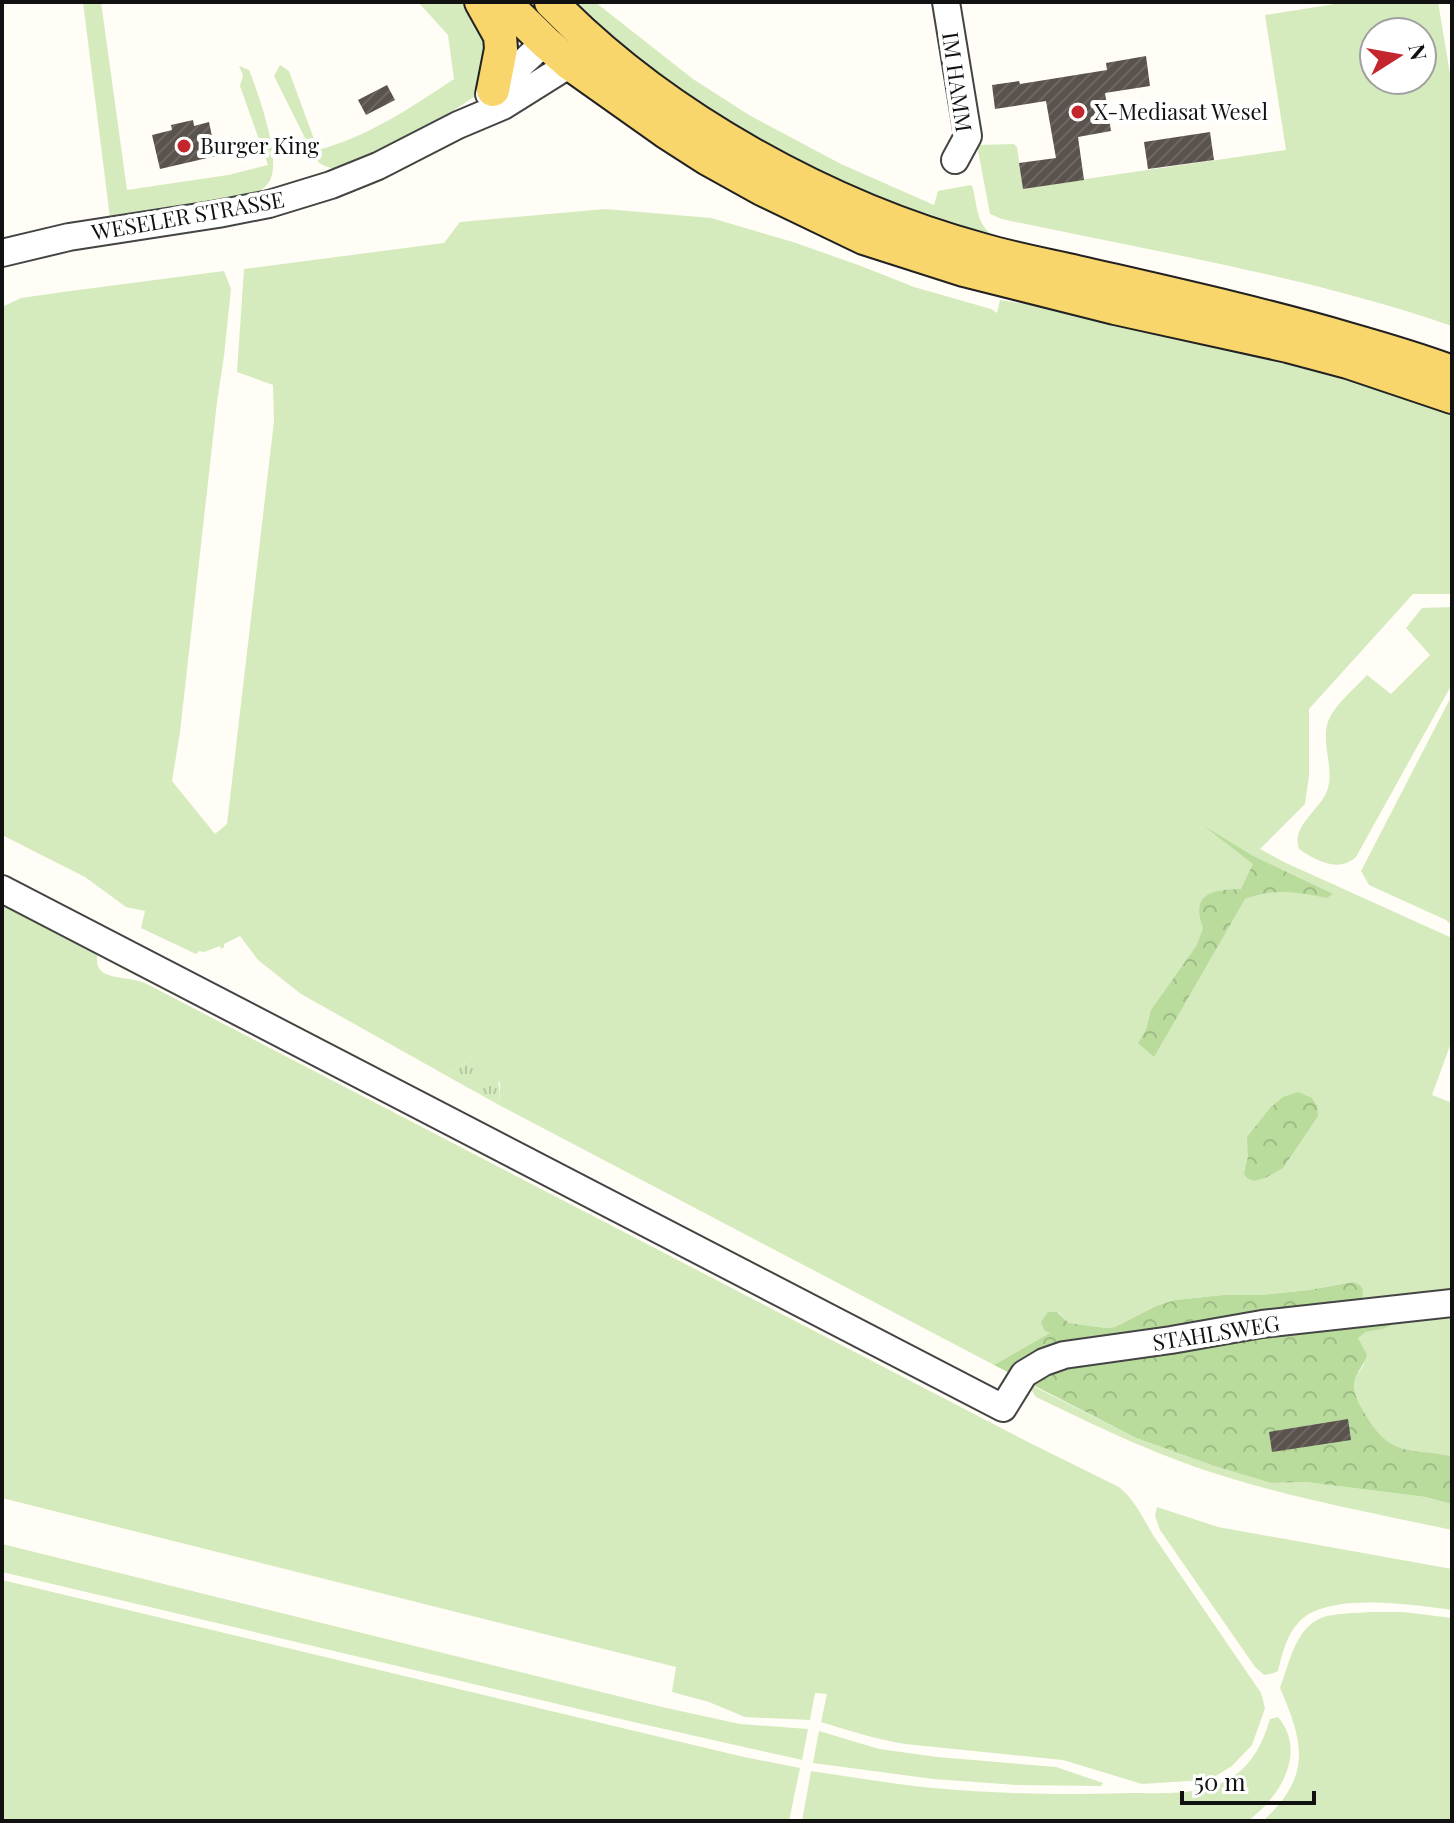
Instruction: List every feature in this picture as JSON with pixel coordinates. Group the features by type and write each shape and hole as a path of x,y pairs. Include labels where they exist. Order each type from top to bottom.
{"main road":[{"path":"481,2 500,36 501,49 493,90"},
{"path":"504,2 608,56 664,98 730,140 786,171 894,222 982,250 1280,319 1452,372"},
{"path":"559,32 666,132 762,189 864,238 964,270 1348,362 1452,397"}],"street":[{"name":"IM HAMM","path":"946,2 968,136 955,160"},
{"name":"WESELER STRASSE","path":"458,125 559,32"},
{"name":"WESELER STRASSE","path":"2,253 69,237 269,204 351,178 503,106 559,32"},
{"name":"STAHLSWEG","path":"2,889 1003,1408 1024,1374 1064,1355 1262,1324 1452,1303"}],"green space":[{"path":"83,2 101,2 127,190 228,175 268,165 240,86 243,75 239,66 249,70 268,127 273,172 263,189 236,199 110,218"},
{"path":"418,2 471,2 489,29 478,94 423,131 344,168 322,165 316,160 274,76 280,65 289,71 318,150 353,138 406,110 454,79 448,35"},
{"path":"569,2 595,2 693,79 749,115 841,164 934,205 938,191 971,185 983,225 1001,241 953,231 812,169 657,75"},
{"path":"1348,2 1438,2 1452,86 1452,326 1397,308 1285,279 1002,219 990,214 977,145 1014,144 1023,188 1286,150 1265,15"},
{"path":"605,209 711,218 793,242 914,287 997,313 1000,300 1100,316 1249,347 1452,407 1452,594 1413,594 1309,709 1309,776 1305,804 1260,849 1452,938 1452,1040 1432,1095 1452,1103 1452,1295 1343,1310 1353,1282 1261,1295 1175,1300 1115,1327 1106,1328 1069,1323 1058,1312 1051,1333 994,1365 499,1105 500,1083 475,1057 447,1076 301,994 258,960 240,936 224,944 221,949 220,946 196,954 141,928 145,911 126,907 85,877 2,835 2,307 21,298 224,271 231,289 172,781 215,834 227,824 274,421 273,385 237,372 244,269 444,243 460,222"},
{"path":"1452,607 1452,684 1356,857 1335,865 1313,858 1299,849 1298,841 1302,826 1327,791 1330,773 1326,735 1330,717 1367,675 1391,694 1430,655 1406,628 1422,608"},
{"path":"1452,695 1452,925 1369,885 1361,871"},
{"path":"1204,826 1253,856 1333,894 1327,898 1276,892 1245,899 1154,1057 1138,1043 1146,1030 1151,1010 1197,945 1203,928 1199,907 1202,901 1213,893 1241,889 1253,864"},
{"path":"2,896 99,949 98,967 103,972 145,983 1119,1487 1134,1503 1261,1693 1265,1708 1252,1745 1232,1766 1214,1777 1142,1784 1063,1760 905,1744 852,1732 821,1722 827,1694 815,1693 810,1720 745,1717 709,1702 672,1692 676,1667 2,1498"},
{"path":"475,1057 489,1064 497,1075 499,1105 447,1076"},
{"path":"1298,1092 1312,1098 1318,1116 1283,1168 1254,1181 1247,1178 1244,1174 1248,1156 1247,1137 1270,1108 1283,1097"},
{"path":"1353,1282 1363,1290 1362,1299 1349,1302 1398,1322 1366,1332 1358,1338 1367,1355 1355,1380 1357,1400 1374,1428 1393,1445 1412,1451 1452,1456 1452,1504 1425,1497 1305,1482 1271,1483 1214,1466 1136,1438 994,1365 1050,1333 1044,1330 1041,1322 1048,1312 1057,1312 1069,1323 1106,1328 1115,1327 1175,1300 1261,1295"},
{"path":"1452,1308 1452,1456 1396,1447 1375,1430 1358,1403 1354,1384 1364,1364 1357,1338 1366,1332"},
{"path":"1033,1386 1136,1438 1271,1483 1305,1482 1425,1497 1452,1504 1452,1530 1314,1501 1207,1471 1133,1442 1036,1397"},
{"path":"1157,1507 1218,1527 1452,1569 1452,1610 1352,1603 1315,1611 1292,1631 1278,1671 1264,1675 1255,1667 1160,1530 1155,1516"},
{"path":"2,1544 662,1707 740,1724 808,1729 802,1760 2,1572"},
{"path":"2,1580 800,1768 789,1821 2,1821"},
{"path":"1372,1612 1452,1618 1452,1821 1263,1821 1279,1805 1296,1774 1298,1742 1280,1688 1301,1635 1316,1620 1327,1616"},
{"path":"1278,1717 1287,1731 1290,1745 1286,1774 1270,1800 1248,1821 802,1821 811,1771 918,1786 1006,1793 1194,1791 1220,1784 1245,1766 1260,1744 1270,1719"},
{"path":"819,1731 879,1749 1056,1767 1103,1783 1101,1786 1017,1785 933,1779 813,1763"}],"building":[{"path":"1146,56 1150,86 1105,93 1111,131 1078,137 1084,180 1023,189 1019,163 1056,158 1046,101 995,109 992,85 1019,81 1020,84 1107,70 1106,63"},
{"path":"387,85 395,100 366,115 358,100"},
{"name":"Burger King","path":"193,120 194,126 209,122 216,156 160,169 152,135 172,130 171,125"},
{"path":"1210,132 1214,160 1148,169 1144,142"},
{"path":"1348,1419 1351,1440 1272,1452 1269,1432"}],"place":[{"name":"X-Mediasat Wesel","path":"1078,112"},
{"name":"Burger King","path":"184,146"}]}
